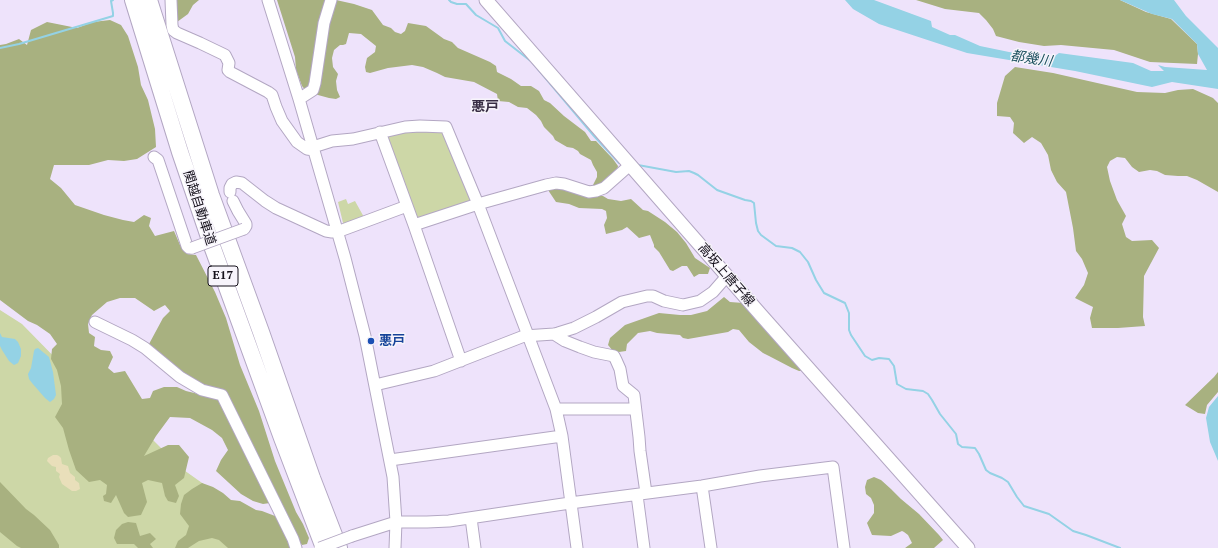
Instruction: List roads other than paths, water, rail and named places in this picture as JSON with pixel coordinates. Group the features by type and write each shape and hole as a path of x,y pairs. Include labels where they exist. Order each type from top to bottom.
{"highway":[{"name":"関越自動車道","path":"133,0 180,152 212,246 324,548"},
{"name":"関越自動車道","path":"149,0 211,195 312,478 339,548"}],"main road":[{"name":"高坂上唐子線","path":"486,0 727,276 968,548"}],"street":[{"path":"171,0 173,30 225,55 229,63 228,70 230,72 272,95 282,121 297,142 306,149 332,141 353,139 409,126 446,127 478,204 556,409 562,436 577,548"},
{"path":"268,0 299,99 345,258 365,336 390,460 394,488 396,522 395,548"},
{"path":"299,99 313,90 324,24 331,0"},
{"path":"380,132 461,361"},
{"path":"154,157 158,160 187,246 189,248 244,230 246,224 238,211 230,188 232,184 236,182 242,183 276,208 326,231 337,232 407,206"},
{"path":"414,226 478,204 556,183 589,192 596,191 604,188 630,165"},
{"path":"375,385 434,371 528,335 554,334 574,328 622,302 637,298 653,296 664,301 683,305 700,301 714,292 727,276"},
{"path":"95,322 145,348 180,377 202,390 222,395 293,539 296,548"},
{"path":"554,334 564,341 580,347 594,352 614,356 620,369 624,386 634,395 642,494 644,548"},
{"path":"556,409 635,409"},
{"path":"390,460 562,436"},
{"path":"320,548 396,522 427,522 471,518 570,503 702,486 760,476 833,467 844,548"},
{"path":"702,486 711,548"},
{"path":"471,518 475,548"}],"water":[{"name":"都幾川","path":"845,0 874,0 931,21 932,27 950,35 955,35 980,46 1009,52 1052,58 1059,53 1133,63 1151,71 1164,71 1158,65 1165,67 1207,70 1198,54 1197,44 1172,19 1152,14 1120,0 1174,0 1186,16 1218,48 1218,89 1172,82 1152,87 1075,71 967,53 879,24 853,9"},
{"path":"0,333 2,337 15,339 18,342 21,349 21,356 18,363 14,365 9,361 2,350 0,346"},
{"path":"38,348 49,357 53,372 56,395 50,402 29,379 28,374 31,368 34,351"},
{"path":"1218,396 1218,461 1210,442 1206,418 1209,407"}],"waterway":[{"path":"0,48 19,44 113,16 111,1 113,0"},
{"path":"449,0 457,4 466,4 476,15 498,28 505,41 532,62 594,136 619,163"},
{"path":"638,165 676,172 689,171 698,175 717,190 754,203 756,223 758,231 761,235 776,246 792,248 800,252 808,262 824,293 845,303 849,313 849,330 865,356 872,360 879,358 889,359 894,366 897,384 906,389 923,391 928,394 940,414 956,434 958,444 962,447 975,448 986,470 1008,482 1024,506 1049,514 1073,531 1120,548"}],"place":[{"name":"悪戸","path":"371,341"}],"district":[{"name":"悪戸","path":"485,107"}]}
